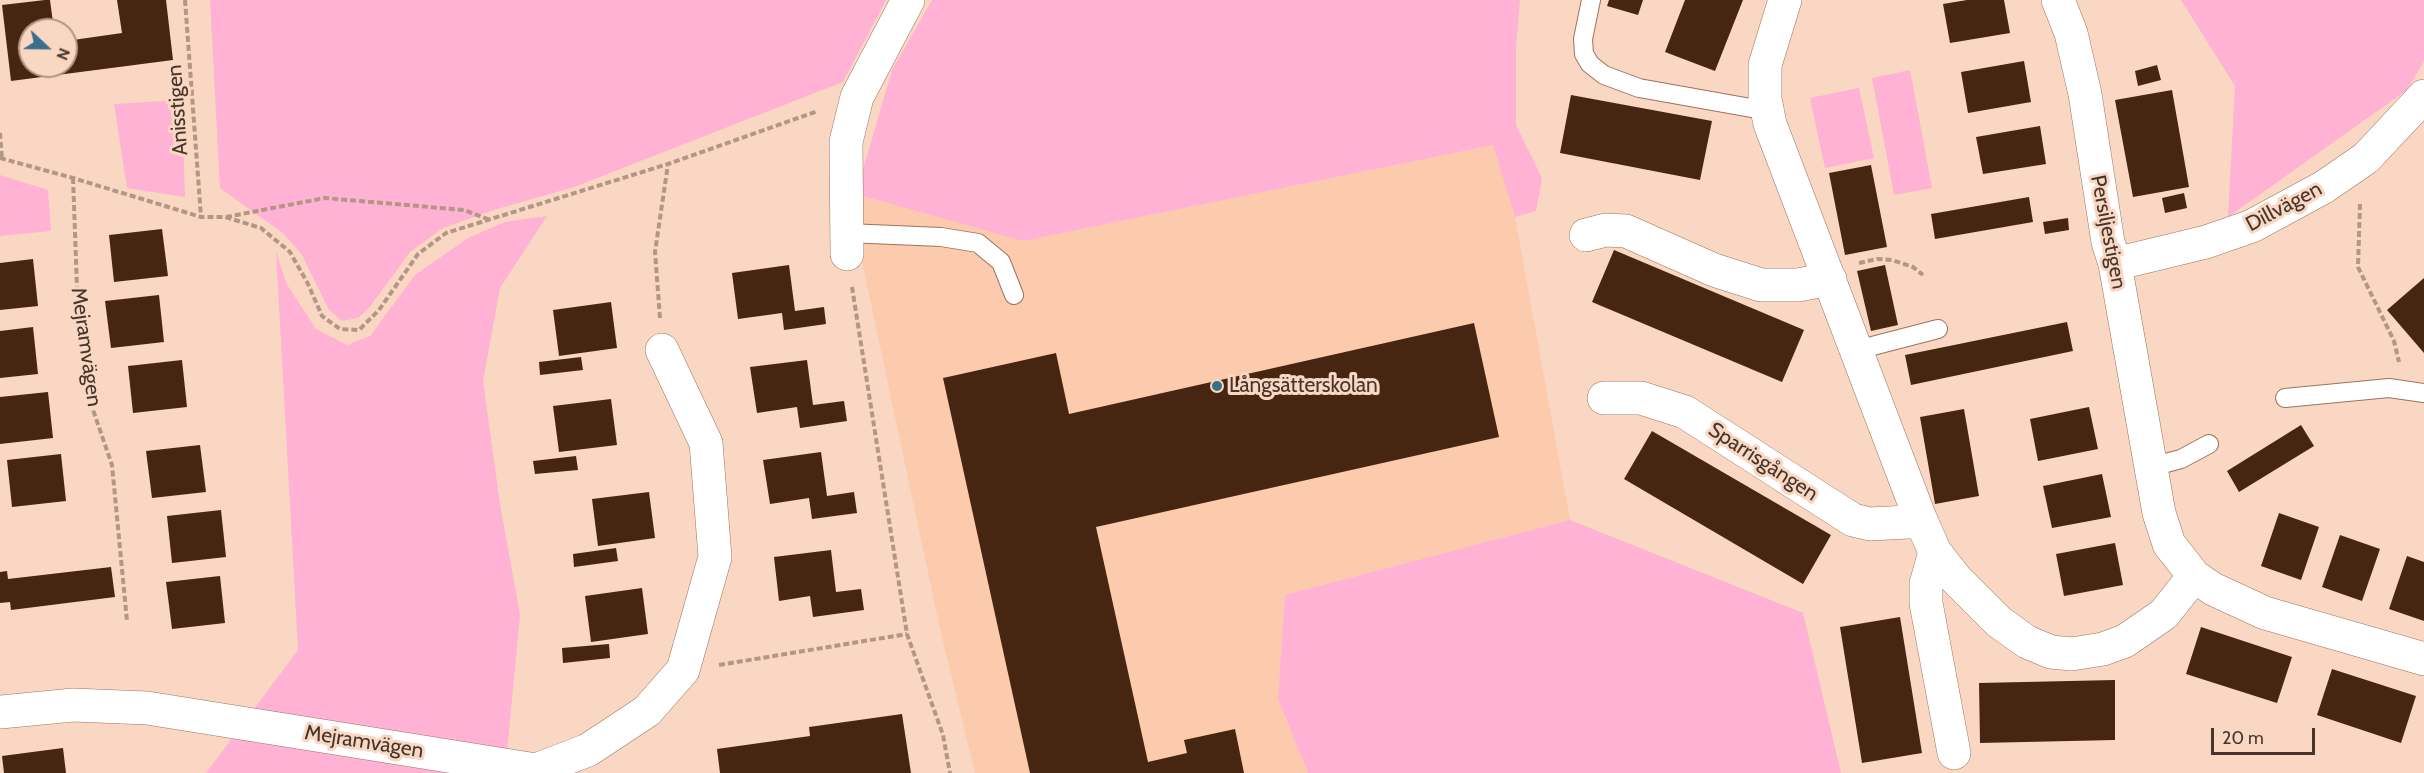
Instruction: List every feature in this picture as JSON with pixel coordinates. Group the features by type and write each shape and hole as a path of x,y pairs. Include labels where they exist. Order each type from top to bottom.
{"street":[{"path":"847,243 846,142 857,97 908,0"},
{"path":"1785,0 1766,65 1765,84 1770,124 1935,552 1956,579 1999,622 2027,642 2051,652 2072,654 2103,650 2125,641 2164,614 2194,576"},
{"name":"Persiljestigen","path":"2058,0 2070,33 2085,94 2108,242 2115,264 2159,513 2169,544 2194,576 2212,589 2265,613 2424,659"},
{"name":"Dillvägen","path":"2115,264 2206,242 2252,226 2324,187 2366,158 2424,96"},
{"path":"1586,235 1606,230 1626,231 1714,270 1761,285 1798,285 1828,275"},
{"name":"Mejramvägen","path":"0,712 73,705 147,708 537,771 588,750 647,711 683,670 715,556 706,443 663,350"},
{"name":"Sparrisgången","path":"1604,398 1641,398 1684,412 1852,520 1870,524 1908,522 1920,518"},
{"path":"1935,552 1926,584 1926,603 1954,753"}],"lane":[{"path":"1590,2 1583,39 1584,54 1590,64 1604,75 1640,88 1768,111"},
{"path":"847,243 941,237 978,243 1001,262 1014,295"},
{"path":"1857,350 1938,329"},
{"path":"2285,398 2389,388 2415,392"},
{"path":"2151,467 2181,459 2209,444"}],"path":[{"name":"Anisstigen","path":"185,0 201,217"},
{"path":"225,217 261,228 290,252 322,316 340,329 359,330 379,310 418,254 446,233 668,164 857,97"},
{"path":"0,133 1,158 201,217 225,217 325,198 464,210 490,220"},
{"path":"2366,158 2359,210 2358,267 2394,341 2415,392"},
{"path":"663,350 655,252 668,164"},
{"name":"Mejramvägen","path":"73,178 78,315 92,407 112,465 127,621"},
{"path":"847,243 908,634 943,735 950,773"},
{"path":"1828,275 1877,259 1904,264 1923,275"},
{"path":"683,670 908,634"}],"shaded area":[{"path":"210,0 886,0 843,82 574,187 497,209 443,228 410,252 369,308 358,318 342,321 329,310 302,255 284,234 220,188"},
{"path":"932,0 1520,0 1516,48 1516,125 1542,178 1536,211 1515,217 1493,145 1023,241 856,194 892,70"},
{"path":"2181,0 2424,0 2424,61 2407,90 2228,217 2235,86"},
{"path":"1910,70 1932,188 1894,195 1872,78"},
{"path":"1859,88 1874,158 1825,168 1810,98"},
{"path":"182,100 185,197 127,188 114,104"},
{"name":"Långsätterskolan","path":"1493,145 1515,217 1570,520 1285,595 1278,699 1308,773 975,773 940,629 860,252 856,194 1023,241"},
{"path":"0,175 48,190 51,231 0,236"},
{"path":"547,216 500,288 483,381 500,504 520,615 505,773 206,773 298,650 276,251 286,283 316,329 347,345 370,336 415,275 468,238 505,222"},
{"path":"1570,520 1803,613 1841,773 1308,773 1278,699 1285,595"}],"building":[{"path":"50,0 52,18 18,18 18,78 34,78 11,81 2,5"},
{"path":"117,0 166,0 173,60 78,72 78,39 122,33"},
{"path":"1609,0 1643,0 1638,15 1607,6"},
{"path":"1685,0 1743,0 1715,71 1665,52"},
{"path":"1967,0 2004,0 2010,33 1950,43 1943,4"},
{"path":"2024,61 2031,102 1968,113 1961,72"},
{"path":"2157,65 2161,80 2138,86 2135,71"},
{"path":"2172,90 2189,187 2133,197 2115,100"},
{"path":"1571,95 1712,121 1700,180 1560,153"},
{"path":"2040,126 2046,164 1983,174 1976,137"},
{"path":"1871,165 1887,247 1845,255 1829,173"},
{"path":"2184,193 2187,208 2165,213 2162,198"},
{"path":"2029,197 2033,222 1935,239 1931,214"},
{"path":"2068,218 2069,230 2045,234 2043,222"},
{"path":"162,229 168,276 114,282 109,235"},
{"path":"1614,250 1804,330 1782,382 1592,302"},
{"path":"33,259 38,306 0,310 0,263"},
{"path":"789,265 795,311 824,307 826,324 784,330 782,313 738,319 732,273"},
{"path":"1885,265 1898,325 1871,331 1857,271"},
{"path":"2424,278 2424,353 2387,310"},
{"path":"159,295 164,342 111,348 105,301"},
{"path":"611,302 617,348 559,356 553,310"},
{"path":"2067,322 2073,351 1911,385 1905,355"},
{"path":"1474,323 1499,437 1096,527 1148,762 1187,753 1184,740 1235,729 1244,773 1030,773 943,378 1056,353 1069,414"},
{"path":"33,327 38,374 0,378 0,331"},
{"path":"581,357 583,370 540,375 539,362"},
{"path":"182,360 187,407 133,413 128,366"},
{"path":"807,360 813,405 844,401 847,421 800,428 797,407 757,413 750,367"},
{"path":"48,392 53,438 0,444 0,397"},
{"path":"611,399 617,445 559,452 553,406"},
{"path":"2089,407 2098,449 2038,461 2030,419"},
{"path":"1964,409 1979,496 1935,504 1920,417"},
{"path":"2301,425 2314,446 2239,492 2227,471"},
{"path":"1652,431 1831,535 1803,584 1624,479"},
{"path":"200,445 206,492 152,498 146,451"},
{"path":"821,452 827,496 854,492 857,513 812,519 809,498 770,504 763,460"},
{"path":"61,454 66,501 12,507 7,460"},
{"path":"576,456 578,470 535,474 533,461"},
{"path":"2102,474 2111,517 2052,528 2043,486"},
{"path":"649,492 655,538 598,546 592,499"},
{"path":"221,510 226,557 172,563 167,516"},
{"path":"2279,513 2319,527 2301,580 2261,566"},
{"path":"2340,535 2380,549 2362,601 2322,587"},
{"path":"2115,543 2123,585 2064,596 2056,554"},
{"path":"616,548 618,561 574,567 573,554"},
{"path":"831,550 836,592 861,589 864,610 813,617 810,596 779,601 774,557"},
{"path":"2407,556 2424,562 2424,621 2389,609"},
{"path":"111,567 115,597 11,610 10,602 0,603 0,572 7,571 8,579"},
{"path":"220,576 225,623 172,629 166,582"},
{"path":"642,588 648,634 591,642 585,596"},
{"path":"1900,617 1922,753 1862,763 1840,627"},
{"path":"2201,627 2292,657 2277,703 2186,674"},
{"path":"609,644 610,658 563,663 562,648"},
{"path":"2332,669 2416,696 2401,743 2317,715"},
{"path":"2115,680 2115,740 1980,743 1979,683"},
{"path":"902,714 911,773 720,773 717,749 810,736 809,727"},
{"path":"63,748 66,773 4,773 2,756"}],"place":[{"name":"Långsätterskolan","path":"1217,386"}]}
